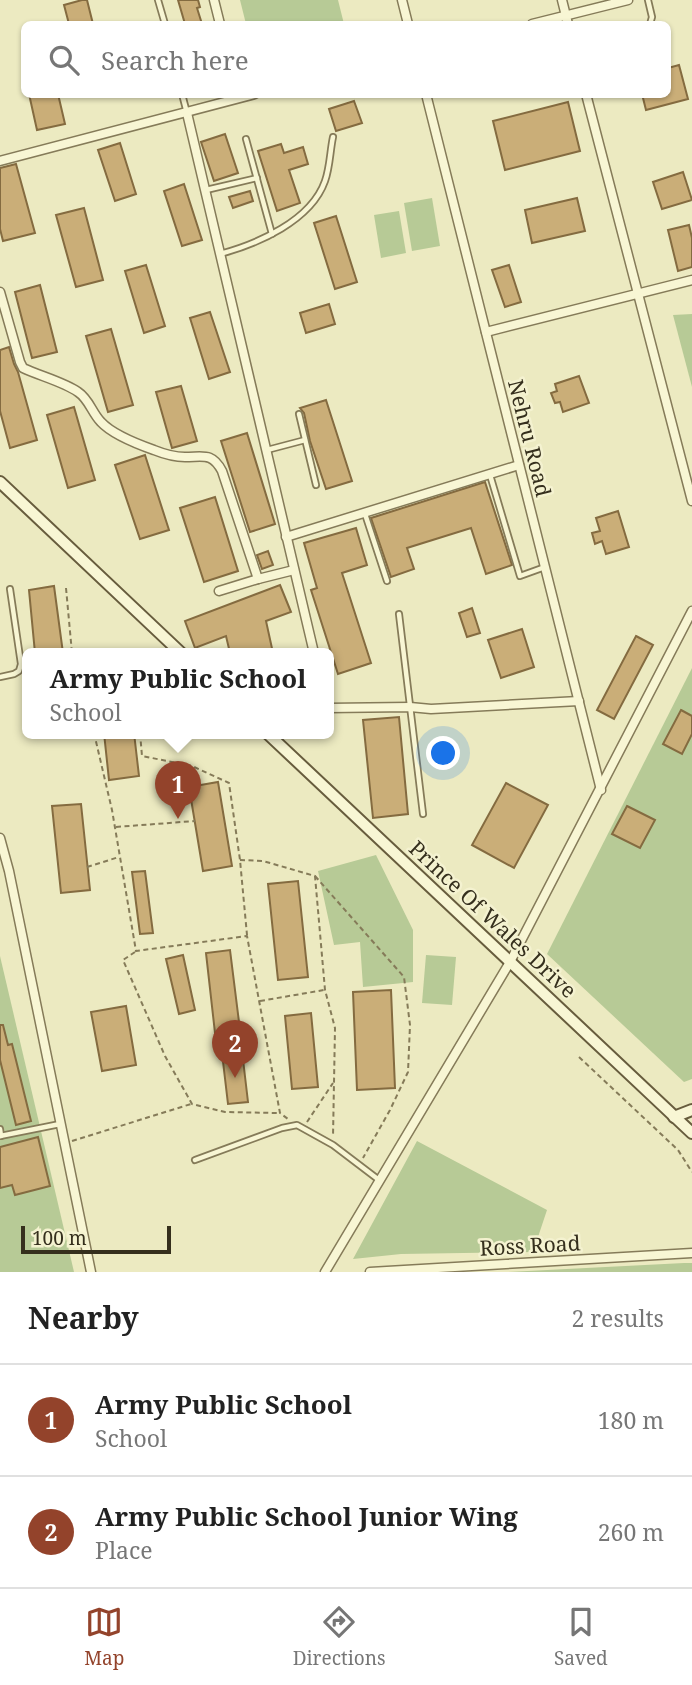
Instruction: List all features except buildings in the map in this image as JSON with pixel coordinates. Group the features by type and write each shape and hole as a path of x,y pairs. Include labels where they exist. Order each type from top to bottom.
{"main road":[{"path":"0,482 176,648"},
{"name":"Prince Of Wales Drive","path":"273,739 692,1133"},
{"path":"674,1117 692,1110"}],"street":[{"path":"214,0 219,21"},
{"path":"402,0 407,21"},
{"path":"562,0 567,20 628,0"},
{"path":"0,161 235,98"},
{"name":"Nehru Road","path":"427,98 601,790"},
{"path":"587,98 692,501"},
{"path":"187,113 313,648"},
{"path":"486,332 692,280"},
{"path":"0,292 23,368 79,392 103,425 121,436 168,455 204,455 212,457 218,463 258,579"},
{"path":"286,537 519,465"},
{"path":"219,591 294,570"},
{"path":"325,1272 510,962 692,611"},
{"path":"334,708 431,709 579,701"},
{"path":"0,838 4,872 61,1124 91,1272"},
{"name":"Ross Road","path":"370,1272 692,1253"}],"lane":[{"path":"158,0 164,21"},
{"path":"648,0 651,21"},
{"path":"183,98 187,113"},
{"path":"219,254 243,248 272,234 306,210 326,180 333,137"},
{"path":"246,139 272,234"},
{"path":"205,190 257,178"},
{"path":"299,414 316,485"},
{"path":"266,450 305,440"},
{"path":"490,474 520,576 545,567"},
{"path":"365,513 387,582"},
{"path":"0,677 19,671 21,664 10,589"},
{"path":"399,614 423,814"},
{"path":"0,1129 1,1136 61,1124"},
{"path":"195,1160 282,1128 300,1127 333,1145 380,1181"}],"path":[{"path":"66,588 72,648"},
{"path":"95,739 115,827 136,951"},
{"path":"141,739 142,756 192,766 229,783 247,936 280,1113"},
{"path":"115,827 195,821"},
{"path":"87,867 120,857"},
{"path":"240,860 263,861 315,876 404,977 410,1025 408,1072 390,1111 359,1165"},
{"path":"315,876 326,990 335,1028 333,1145"},
{"path":"192,1104 165,1056 123,960 136,951 247,936"},
{"path":"259,1002 326,990"},
{"path":"579,1057 678,1150 692,1172"},
{"path":"65,1143 192,1104 225,1112 280,1113 300,1127 334,1081"}],"green space":[{"path":"240,0 338,0 343,21 245,21"},
{"path":"432,198 440,246 412,251 404,203"},
{"path":"399,211 406,253 381,258 374,215"},
{"path":"692,314 692,387 673,315"},
{"path":"692,668 692,1079 684,1082 547,954"},
{"path":"376,855 413,930 413,982 363,987 360,942 334,945 318,871"},
{"path":"426,955 456,957 452,1005 422,1003"},
{"path":"0,956 74,1272 0,1272"},
{"path":"417,1141 547,1210 533,1252 401,1254 353,1259"},
{"path":"692,1263 692,1272 508,1272"}],"place":[{"name":"Army Public School","path":"178,819"},
{"name":"Army Public School Junior Wing","path":"235,1078"}]}
